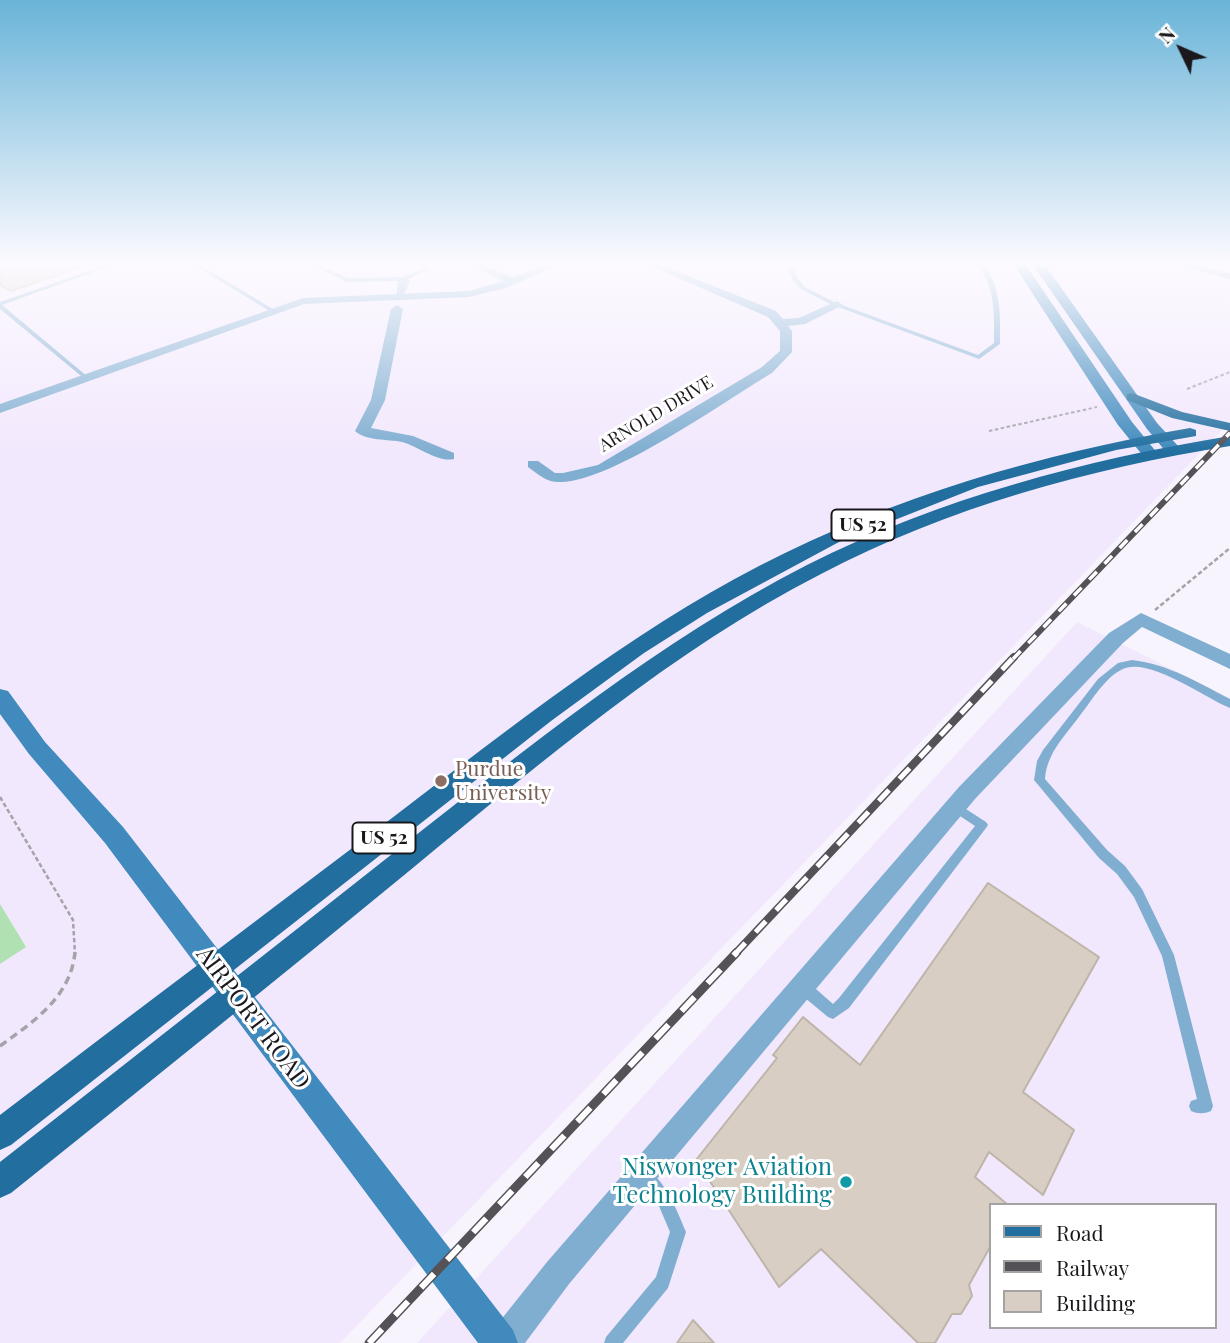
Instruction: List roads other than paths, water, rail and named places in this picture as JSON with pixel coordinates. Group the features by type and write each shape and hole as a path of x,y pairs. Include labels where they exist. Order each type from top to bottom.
{"main road":[{"path":"1062,328 1144,447"},
{"path":"1083,328 1166,443"},
{"path":"1132,397 1229,432"},
{"name":"US 52","path":"0,1134 595,677 728,592 826,541 917,503 1027,467 1229,432"},
{"name":"US 52","path":"0,1182 607,700 758,599 845,554 934,515 1144,447"},
{"name":"AIRPORT ROAD","path":"0,697 37,748 114,835 502,1343"}],"street":[{"path":"0,409 224,328"},
{"path":"393,328 378,400 362,431 408,439 449,456"},
{"name":"ARNOLD DRIVE","path":"533,464 551,477 578,477 603,468 778,362 788,343 783,328"},
{"path":"502,1343 558,1273 955,807 1098,655 1141,619 1230,662"}],"lane":[{"path":"27,328 86,378"},
{"path":"901,328 983,357 997,344 997,328"},
{"path":"1196,1106 1206,1106 1168,955 1138,893 1127,878 1039,780 1040,761 1099,684 1121,666 1139,663 1157,667 1230,704"},
{"path":"802,987 833,1012 844,1003 982,825 955,807"},
{"path":"612,1343 662,1282 678,1232 661,1194 643,1174"}],"railway":[{"path":"1013,659 1230,433 1228,435"},
{"path":"735,954 1014,657"},
{"path":"369,1343 737,952"}],"place":[{"name":"Purdue University","path":"441,781"},
{"name":"Niswonger Aviation Technology Building","path":"846,1182"}]}
